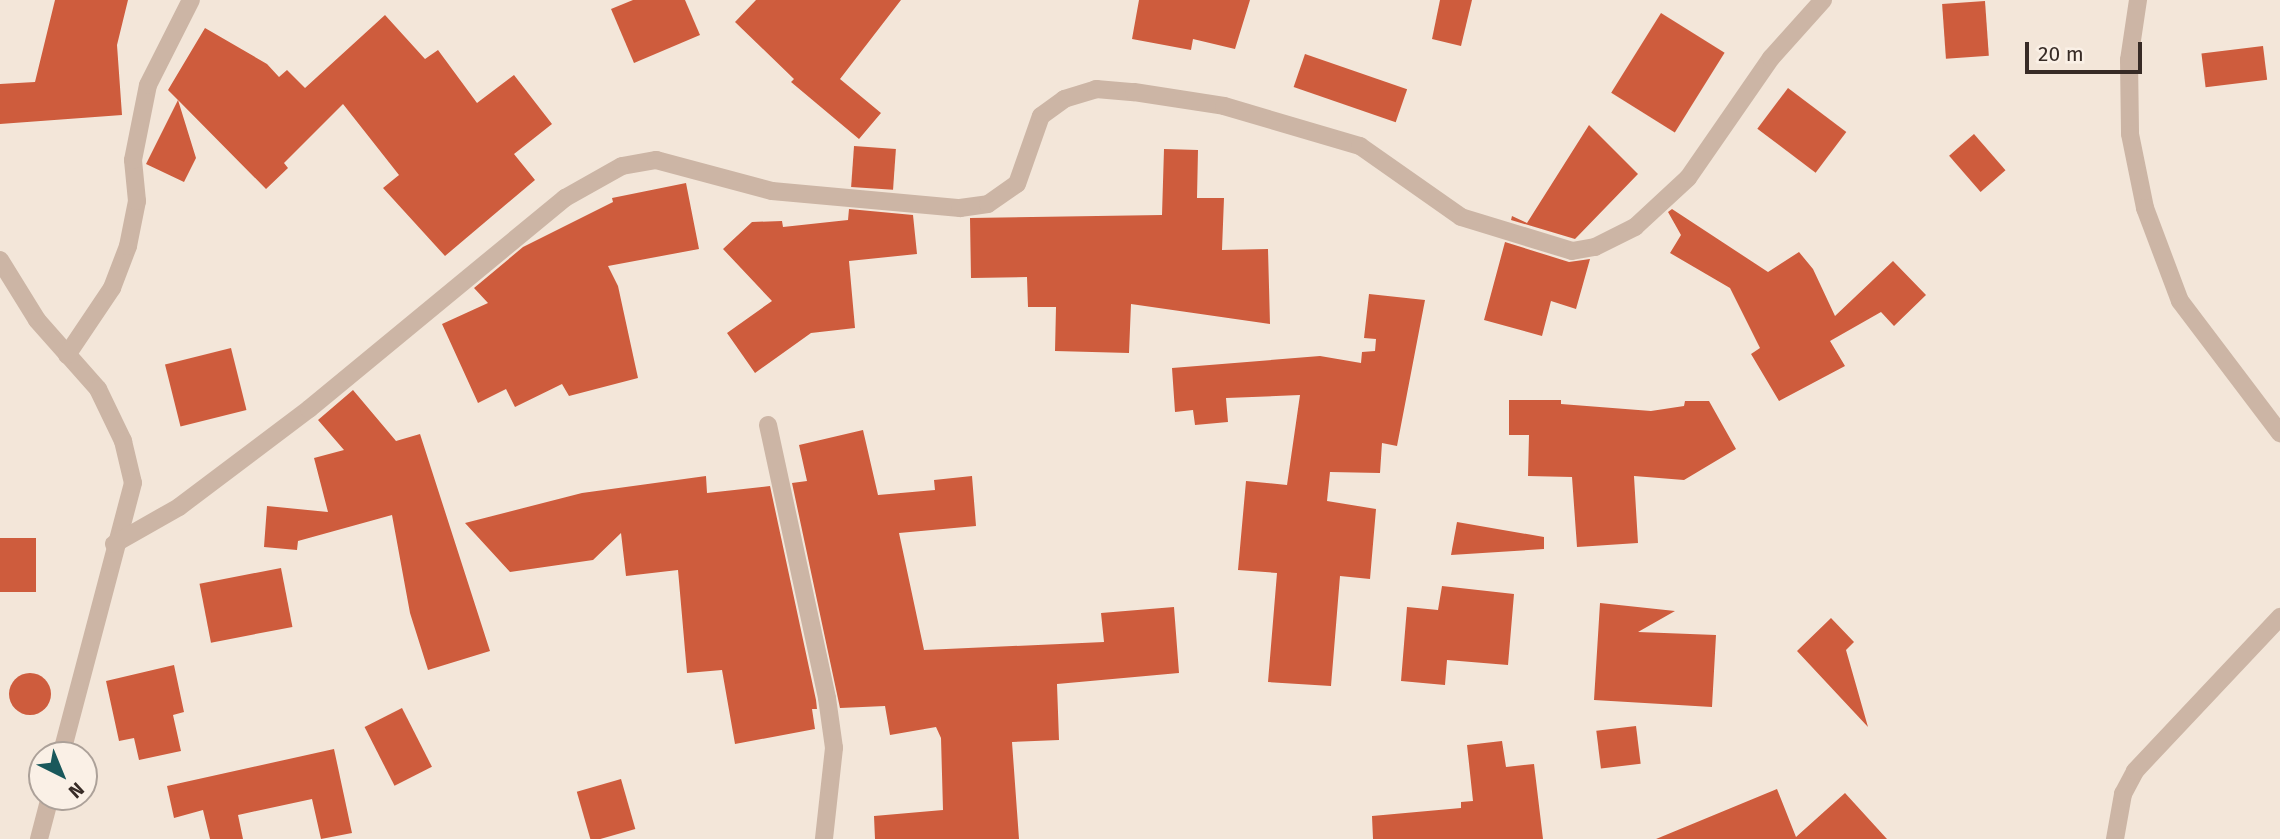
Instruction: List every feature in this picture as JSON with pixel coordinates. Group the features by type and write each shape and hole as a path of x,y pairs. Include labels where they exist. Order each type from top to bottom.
{"street":[{"path":"67,355 112,288 128,246 137,201 133,160 148,85 191,0"},
{"path":"114,544 179,507 309,409 565,198 622,166 656,160 772,191 960,208 988,204 1017,184 1041,116 1064,99 1096,89 1133,92 1224,106 1360,146 1461,217 1572,251 1595,247 1634,227 1688,178 1771,58 1823,0"},
{"path":"2138,0 2129,60 2130,134 2145,208 2180,301 2280,433"},
{"path":"0,260 37,320 99,389 123,441 133,483 114,544 65,741"},
{"path":"768,425 827,698 834,748 824,839"},
{"path":"2115,839 2123,794 2135,771 2280,617"},
{"path":"39,839 46,811"}],"building":[{"path":"55,0 128,0 117,45 122,115 0,124 0,84 35,82"},
{"path":"633,0 685,0 700,35 634,63 611,9"},
{"path":"756,0 901,0 840,79 881,113 859,139 791,82 794,79 735,22"},
{"path":"1139,0 1250,0 1235,49 1193,39 1191,50 1132,39"},
{"path":"1440,0 1472,0 1461,46 1432,39"},
{"path":"1985,1 1989,56 1946,59 1942,4"},
{"path":"1661,13 1725,53 1675,132 1611,93"},
{"path":"385,15 425,59 438,50 477,103 514,75 552,124 514,154 535,180 445,256 383,188 399,175 343,104 284,163 288,168 266,189 168,90 205,28 267,64 279,77 287,70 305,88"},
{"path":"2263,46 2267,80 2206,87 2201,54"},
{"path":"1305,54 1407,89 1396,122 1294,87"},
{"path":"1788,88 1846,132 1816,173 1757,129"},
{"path":"178,100 196,158 184,182 146,164"},
{"path":"1589,125 1638,174 1575,239 1511,220 1512,216 1527,223"},
{"path":"1974,134 2005,170 1981,192 1949,156"},
{"path":"854,146 896,149 893,190 851,187"},
{"path":"1164,149 1198,150 1197,198 1224,198 1222,250 1268,249 1270,324 1131,304 1129,353 1055,351 1056,307 1028,307 1027,277 971,278 970,218 1162,215"},
{"path":"686,183 699,249 608,266 618,286 638,378 569,396 562,384 515,407 506,389 478,403 442,324 488,303 474,288 523,247 613,202 612,198"},
{"path":"849,209 913,215 917,254 849,261 855,328 811,333 755,373 727,333 772,301 723,249 752,222 782,221 783,227 848,220"},
{"path":"1672,209 1768,272 1799,252 1813,269 1835,316 1893,261 1926,295 1894,326 1881,312 1830,341 1845,366 1779,401 1751,354 1760,348 1730,288 1670,253 1681,235 1668,212"},
{"path":"1505,242 1569,262 1590,259 1576,309 1551,301 1542,336 1484,320"},
{"path":"1369,294 1425,300 1397,446 1382,443 1380,473 1330,472 1327,501 1376,509 1370,579 1340,576 1331,686 1268,682 1277,573 1238,570 1246,481 1287,485 1300,395 1226,398 1228,422 1195,425 1193,410 1175,412 1172,368 1320,356 1361,363 1362,352 1375,351 1376,339 1364,338"},
{"path":"231,348 246,410 181,427 165,364"},
{"path":"353,390 396,441 420,434 490,651 428,670 410,613 392,515 298,541 297,550 264,547 267,506 328,512 314,458 344,450 318,420"},
{"path":"1509,400 1561,400 1561,404 1651,411 1684,406 1685,401 1709,401 1736,449 1684,480 1634,476 1638,543 1577,547 1572,477 1528,476 1529,435 1509,435"},
{"path":"863,430 878,495 935,490 934,480 972,476 976,526 899,533 924,650 1104,642 1101,613 1174,607 1179,673 1057,684 1059,740 1012,742 1019,839 875,839 874,816 943,810 941,738 936,727 890,735 885,706 840,708 792,483 807,481 799,445"},
{"path":"706,476 707,493 770,486 816,700 817,709 812,709 815,729 735,744 722,670 687,673 678,570 626,576 621,533 593,560 510,572 465,523 582,493"},
{"path":"1457,522 1544,537 1544,549 1451,555"},
{"path":"0,538 36,538 36,592 0,592"},
{"path":"281,568 292,627 211,643 200,584"},
{"path":"1442,586 1514,594 1508,665 1447,660 1445,685 1401,681 1407,607 1438,610"},
{"path":"1600,603 1675,611 1638,632 1716,635 1712,707 1594,700"},
{"path":"1831,618 1854,642 1846,650 1868,727 1797,651"},
{"path":"174,665 184,712 173,715 181,751 139,760 134,738 119,741 106,681"},
{"path":"30,673 45,679 51,694 45,709 30,715 15,709 9,694 15,679"},
{"path":"402,708 432,767 395,786 365,727"},
{"path":"1636,726 1641,764 1601,769 1596,731"},
{"path":"1502,741 1506,767 1534,764 1543,839 1373,839 1372,816 1461,808 1461,802 1473,801 1467,745"},
{"path":"334,749 352,833 321,839 312,799 238,815 243,839 210,839 203,810 174,818 167,786"},
{"path":"621,779 635,829 600,839 590,839 577,792"},
{"path":"1777,789 1796,837 1845,793 1887,839 1656,839"}]}
